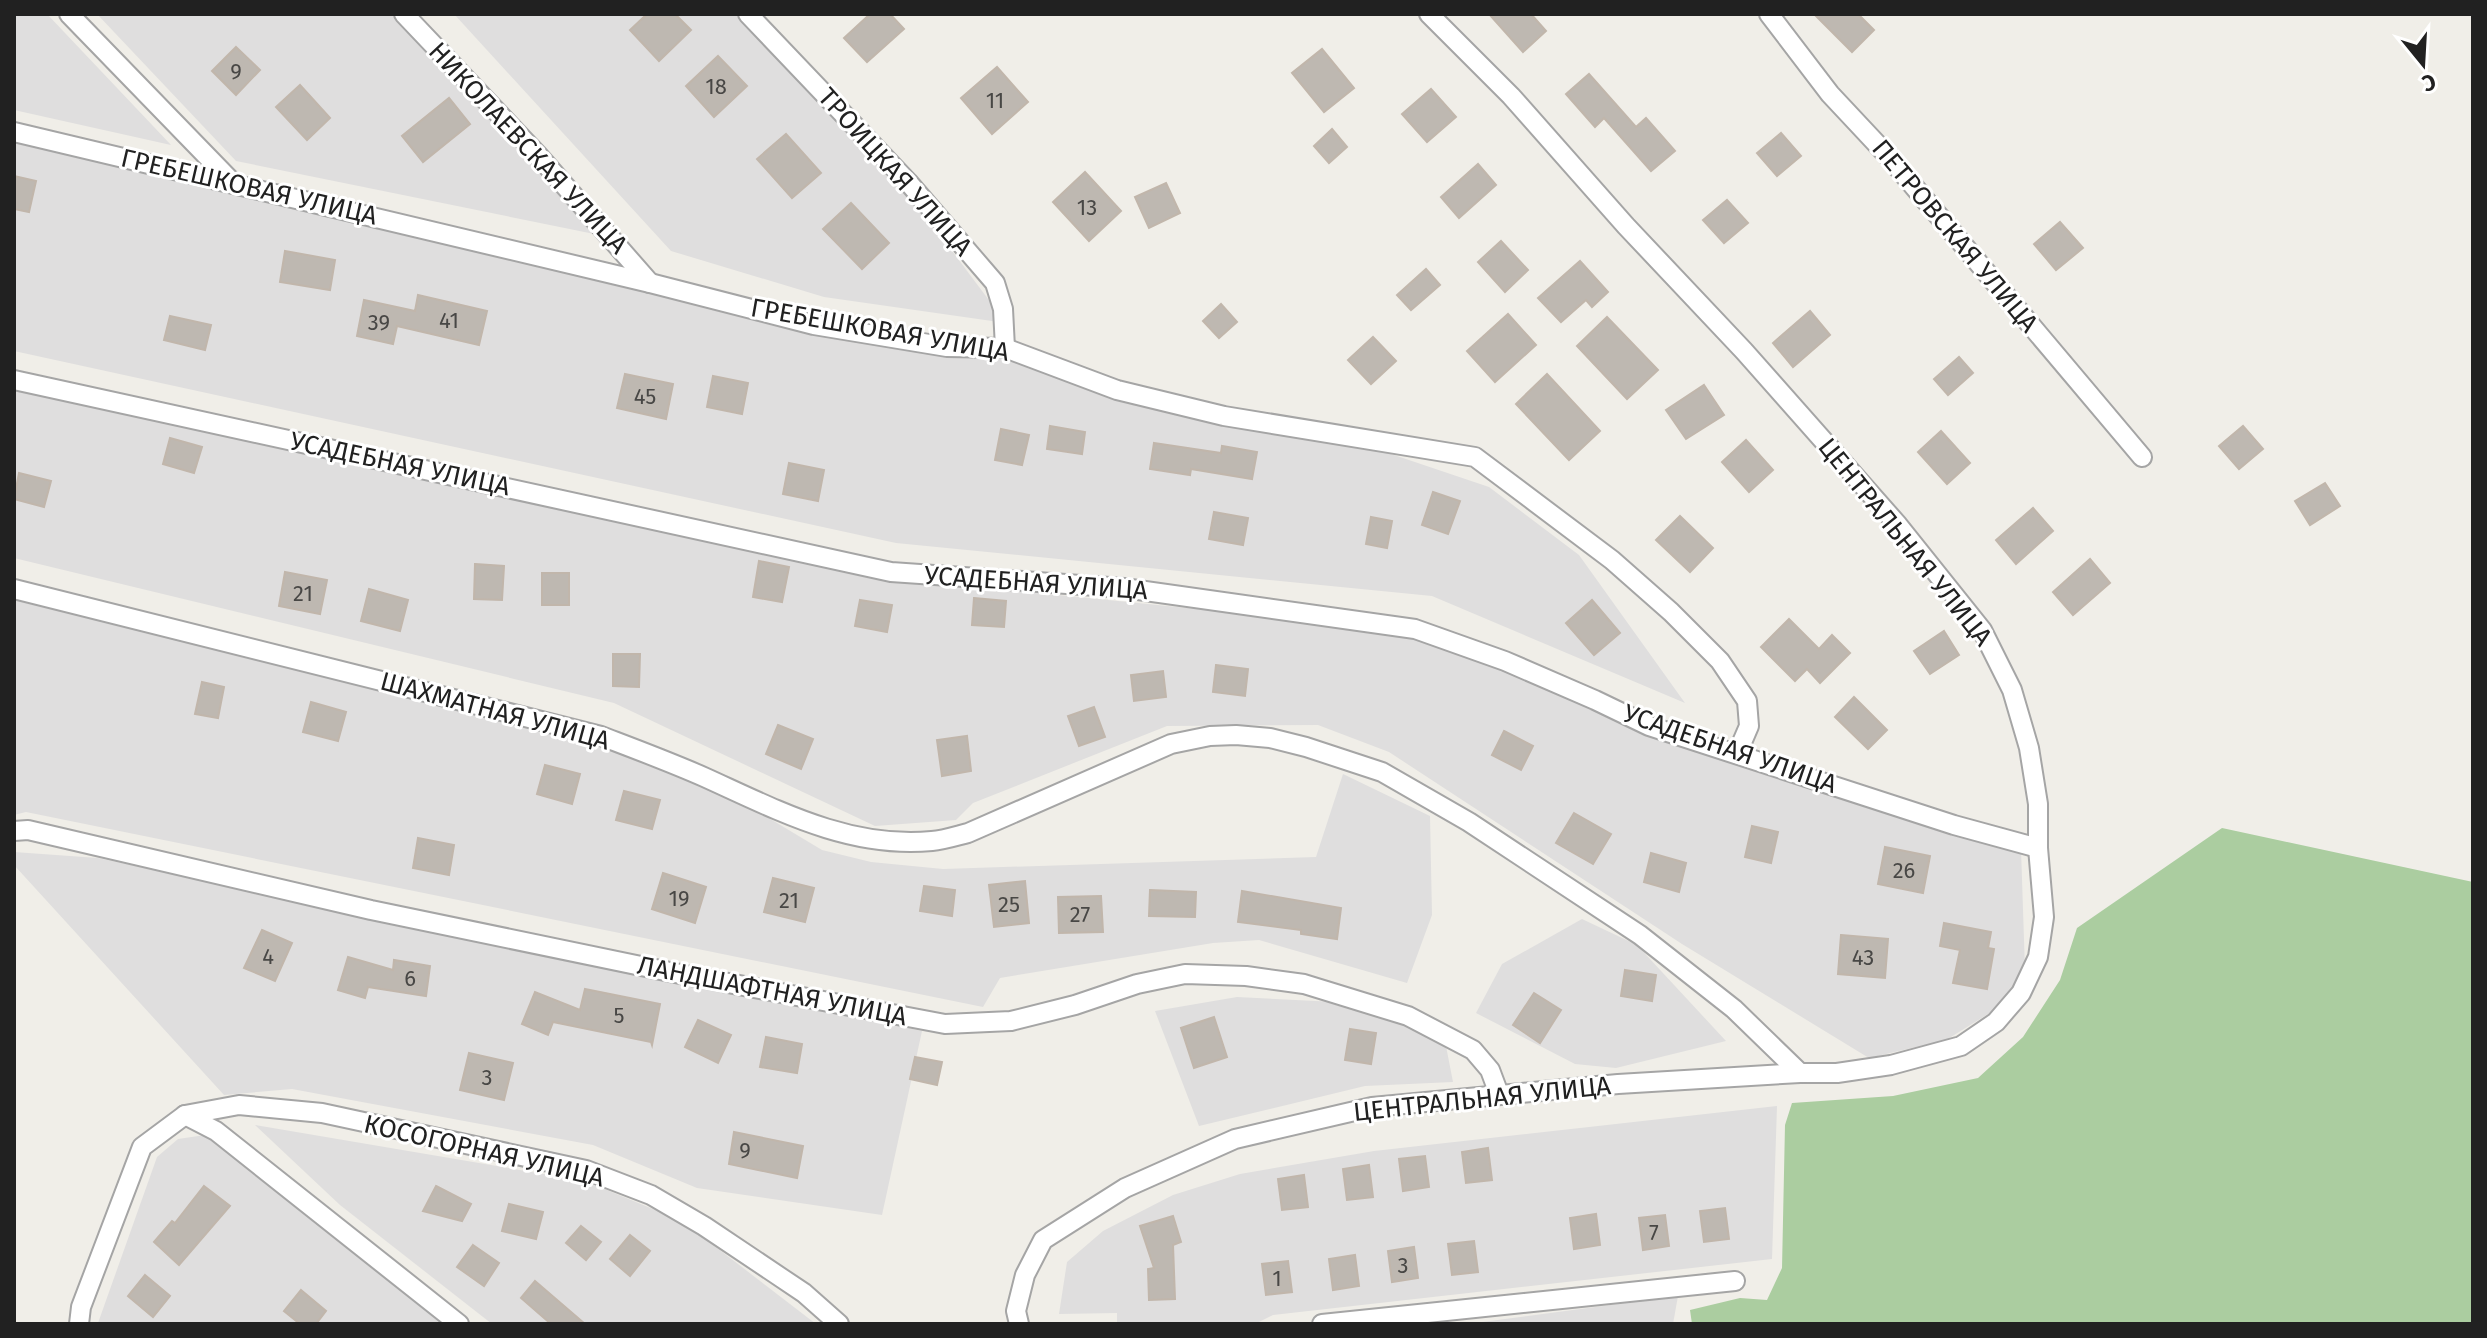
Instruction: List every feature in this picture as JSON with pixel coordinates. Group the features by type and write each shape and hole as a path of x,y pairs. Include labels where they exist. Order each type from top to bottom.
{"street":[{"path":"69,14 233,183"},
{"name":"НИКОЛАЕВСКАЯ УЛИЦА","path":"404,14 537,154 650,283"},
{"name":"ТРОИЦКАЯ УЛИЦА","path":"748,14 908,182 995,283 1003,309 1005,348"},
{"name":"ЦЕНТРАЛЬНАЯ УЛИЦА","path":"1019,1324 1016,1311 1025,1275 1043,1240 1125,1188 1235,1139 1372,1107 1499,1094 1837,1073 1891,1065 1961,1046 1996,1022 2021,993 2038,957 2044,917 2038,804 2029,748 2012,690 1982,630 1898,525 1744,351 1626,226 1511,96 1429,14"},
{"name":"ПЕТРОВСКАЯ УЛИЦА","path":"1769,14 1830,94 1889,157 2142,457"},
{"name":"ГРЕБЕШКОВАЯ УЛИЦА","path":"14,132 814,325 947,347 1005,348 1117,390 1224,416 1475,457 1612,560 1720,661 1747,701 1749,726 1737,754"},
{"name":"УСАДЕБНАЯ УЛИЦА","path":"14,380 891,572 1124,588 1415,629 1505,661 1649,726 1954,825 2038,848"},
{"name":"ШАХМАТНАЯ УЛИЦА","path":"14,589 601,736 691,771 807,823 885,841 933,841 968,833 1171,744 1210,736 1236,735 1270,738 1306,747 1382,772 1495,839 1640,935 1734,1009 1800,1073"},
{"name":"ЛАНДШАФТНАЯ УЛИЦА","path":"14,831 28,830 371,910 595,957 945,1024 1011,1021 1075,1005 1137,984 1185,974 1246,976 1304,984 1408,1016 1473,1050 1490,1070 1499,1094"},
{"name":"КОСОГОРНАЯ УЛИЦА","path":"185,1115 239,1105 322,1113 586,1170 651,1195 704,1226 804,1293 839,1324"},
{"path":"79,1324 81,1307 142,1147 185,1115 216,1131 459,1324"},
{"path":"1322,1324 1735,1281"}],"shaded area":[{"path":"14,14 47,14 171,145 14,110"},
{"path":"97,14 404,14 609,237 236,161"},
{"path":"454,14 745,14 899,180 1006,323 824,297 671,251"},
{"path":"14,143 656,285 817,332 1039,360 1189,411 1314,428 1489,487 1579,555 1685,703 1432,596 896,543 14,351"},
{"path":"14,389 889,578 1425,632 1647,729 2021,849 2025,970 2001,1006 1946,1040 1869,1058 1682,944 1389,752 1318,725 1167,726 973,803 956,820 875,826 614,703 14,558"},
{"path":"14,596 604,738 684,767 822,850 871,862 943,869 1316,857 1343,774 1430,816 1432,915 1407,983 1259,940 1213,943 1000,978 983,1007 26,812 14,815"},
{"path":"14,852 98,858 922,1031 882,1215 697,1188 593,1145 292,1089 224,1095 14,865"},
{"path":"1582,919 1637,945 1726,1041 1616,1068 1575,1064 1476,1013 1502,964"},
{"path":"1237,997 1336,1002 1399,1022 1445,1041 1453,1082 1365,1086 1199,1126 1155,1011"},
{"path":"1777,1106 1772,1259 1273,1315 1255,1324 1117,1324 1117,1313 1059,1314 1067,1262 1103,1231 1173,1195 1240,1174 1374,1151"},
{"path":"255,1125 585,1181 682,1221 816,1324 492,1324 340,1205"},
{"path":"212,1134 448,1324 98,1323 157,1157 178,1139"},
{"path":"1678,1296 1673,1324 1467,1324"}],"green space":[{"path":"2222,828 2473,882 2473,1324 1692,1324 1690,1310 1740,1298 1767,1300 1782,1268 1785,1125 1792,1103 1893,1096 1978,1078 2023,1037 2060,980 2077,928"}],"building":[{"path":"647,14 675,14 691,30 659,61 630,30"},
{"path":"870,14 890,14 904,29 867,62 844,38"},
{"path":"1489,14 1531,14 1546,31 1523,52"},
{"path":"1814,14 1858,14 1874,30 1852,52"},
{"path":"236,47 260,70 236,95 212,71"},
{"path":"1322,49 1354,88 1324,112 1292,73"},
{"path":"718,56 747,86 714,117 686,86"},
{"path":"997,67 1028,102 992,134 961,98"},
{"path":"1589,74 1636,127 1646,118 1675,151 1651,171 1604,118 1595,127 1566,94"},
{"path":"300,85 330,118 307,140 276,107"},
{"path":"1431,89 1456,117 1427,142 1402,114"},
{"path":"449,98 470,124 423,162 402,136"},
{"path":"1332,129 1347,147 1329,163 1314,146"},
{"path":"1781,133 1801,156 1777,176 1757,153"},
{"path":"786,134 821,173 792,198 757,159"},
{"path":"1478,164 1496,185 1459,218 1441,197"},
{"path":"1085,172 1121,211 1089,241 1053,202"},
{"path":"14,176 36,181 29,212 14,209"},
{"path":"1166,183 1180,213 1149,228 1135,197"},
{"path":"1727,200 1748,223 1724,243 1703,220"},
{"path":"851,203 889,243 862,269 823,229"},
{"path":"2060,222 2083,248 2056,270 2034,244"},
{"path":"1501,241 1528,270 1505,292 1478,262"},
{"path":"285,251 335,260 330,290 280,282"},
{"path":"1580,261 1608,292 1592,307 1586,300 1561,322 1538,298"},
{"path":"1426,269 1440,285 1411,310 1397,295"},
{"path":"418,295 487,311 479,345 397,326 393,344 357,336 364,300 415,311"},
{"path":"1221,304 1237,322 1219,338 1203,321"},
{"path":"1810,311 1830,335 1793,367 1773,343"},
{"path":"1508,314 1536,345 1495,382 1467,351"},
{"path":"170,316 211,325 205,350 164,340"},
{"path":"1607,317 1658,370 1627,399 1577,346"},
{"path":"1373,337 1396,361 1371,384 1348,360"},
{"path":"1959,357 1973,373 1948,395 1934,379"},
{"path":"625,374 673,384 666,419 617,408"},
{"path":"1547,374 1600,431 1569,460 1516,404"},
{"path":"713,376 748,383 742,414 707,407"},
{"path":"1704,385 1724,415 1686,439 1666,410"},
{"path":"1050,426 1085,432 1082,454 1047,449"},
{"path":"2243,426 2263,449 2239,469 2219,446"},
{"path":"1001,429 1029,435 1022,465 995,460"},
{"path":"1941,431 1970,463 1947,484 1918,452"},
{"path":"170,438 202,447 194,473 163,464"},
{"path":"1746,440 1773,470 1749,492 1722,462"},
{"path":"1154,443 1221,453 1222,446 1257,452 1252,479 1191,469 1190,475 1150,469"},
{"path":"789,463 824,470 818,501 783,494"},
{"path":"19,473 51,481 44,507 14,499"},
{"path":"2325,483 2340,506 2310,525 2295,501"},
{"path":"1433,492 1460,501 1448,534 1422,525"},
{"path":"2033,508 2053,531 2016,564 1996,540"},
{"path":"1214,512 1248,518 1243,545 1209,539"},
{"path":"1680,516 1713,548 1690,572 1656,540"},
{"path":"1371,517 1392,521 1387,548 1366,544"},
{"path":"2090,559 2110,583 2073,615 2053,592"},
{"path":"759,561 789,567 782,602 753,597"},
{"path":"475,564 504,566 502,600 474,599"},
{"path":"285,572 327,580 320,614 279,606"},
{"path":"542,573 569,573 569,605 542,605"},
{"path":"369,589 408,600 400,631 361,621"},
{"path":"974,598 1006,601 1004,627 972,625"},
{"path":"860,600 892,605 887,632 855,626"},
{"path":"1592,600 1620,633 1594,655 1566,623"},
{"path":"1789,619 1819,649 1832,635 1850,653 1820,683 1807,669 1795,681 1761,647"},
{"path":"1944,631 1959,655 1930,674 1914,651"},
{"path":"613,654 640,654 639,687 613,686"},
{"path":"1216,665 1248,669 1245,696 1213,692"},
{"path":"1163,671 1166,697 1134,701 1131,675"},
{"path":"202,682 224,687 218,718 195,714"},
{"path":"1854,697 1887,730 1868,749 1835,717"},
{"path":"311,702 346,712 338,741 303,732"},
{"path":"1094,707 1105,737 1079,746 1068,716"},
{"path":"778,725 813,739 801,769 766,754"},
{"path":"1504,731 1533,746 1521,770 1492,755"},
{"path":"967,736 971,771 942,776 937,740"},
{"path":"545,765 580,774 572,804 537,794"},
{"path":"624,791 660,800 652,829 616,820"},
{"path":"1574,813 1611,834 1593,864 1556,843"},
{"path":"1752,826 1778,832 1771,863 1745,857"},
{"path":"418,838 454,845 449,875 413,868"},
{"path":"1885,847 1930,856 1923,893 1878,884"},
{"path":"1651,853 1686,863 1679,892 1644,882"},
{"path":"663,873 706,887 695,923 652,909"},
{"path":"773,878 814,888 805,922 764,912"},
{"path":"1025,881 1029,923 994,927 989,885"},
{"path":"924,886 955,890 952,916 920,911"},
{"path":"1150,890 1196,892 1195,917 1149,916"},
{"path":"1242,891 1341,908 1337,939 1301,934 1301,930 1238,922"},
{"path":"1101,896 1103,932 1059,933 1058,897"},
{"path":"1944,923 1991,932 1988,948 1994,949 1987,989 1953,983 1960,950 1940,946"},
{"path":"262,930 292,943 275,981 244,968"},
{"path":"1841,935 1888,939 1885,978 1838,974"},
{"path":"348,957 393,970 394,960 430,966 426,996 368,987 365,998 338,990"},
{"path":"1625,970 1656,975 1652,1001 1621,996"},
{"path":"585,989 660,1004 652,1045 651,1042 553,1022 548,1035 522,1024 535,992 580,1010"},
{"path":"1534,993 1561,1010 1540,1043 1513,1025"},
{"path":"1214,1017 1227,1057 1194,1068 1181,1028"},
{"path":"698,1020 731,1035 718,1063 685,1047"},
{"path":"1350,1029 1376,1033 1371,1064 1345,1060"},
{"path":"766,1037 802,1044 797,1073 760,1067"},
{"path":"469,1053 513,1063 504,1100 460,1090"},
{"path":"915,1057 942,1062 937,1085 910,1079"},
{"path":"734,1132 803,1146 797,1178 729,1164"},
{"path":"1488,1148 1492,1180 1466,1183 1462,1152"},
{"path":"1425,1156 1429,1187 1403,1191 1399,1159"},
{"path":"1369,1165 1373,1197 1347,1200 1343,1169"},
{"path":"1304,1175 1308,1207 1282,1210 1278,1179"},
{"path":"204,1186 230,1206 179,1265 154,1242 172,1221 175,1223"},
{"path":"436,1186 471,1204 462,1221 423,1211"},
{"path":"509,1204 543,1212 536,1239 502,1231"},
{"path":"1725,1208 1729,1239 1704,1242 1700,1211"},
{"path":"1596,1214 1600,1245 1574,1249 1570,1218"},
{"path":"1665,1215 1669,1246 1643,1250 1639,1218"},
{"path":"1173,1216 1181,1242 1173,1245 1175,1299 1149,1300 1148,1269 1154,1268 1140,1226"},
{"path":"581,1226 601,1242 586,1260 566,1243"},
{"path":"630,1235 650,1251 630,1276 610,1259"},
{"path":"1474,1241 1478,1272 1452,1275 1448,1244"},
{"path":"473,1245 499,1263 484,1286 457,1267"},
{"path":"1414,1247 1418,1278 1392,1282 1388,1251"},
{"path":"1355,1255 1359,1286 1333,1290 1329,1259"},
{"path":"1288,1261 1292,1292 1266,1295 1262,1264"},
{"path":"145,1275 170,1296 153,1317 128,1296"},
{"path":"535,1281 585,1324 551,1324 521,1298"},
{"path":"301,1290 326,1311 316,1324 300,1324 284,1311"}]}
